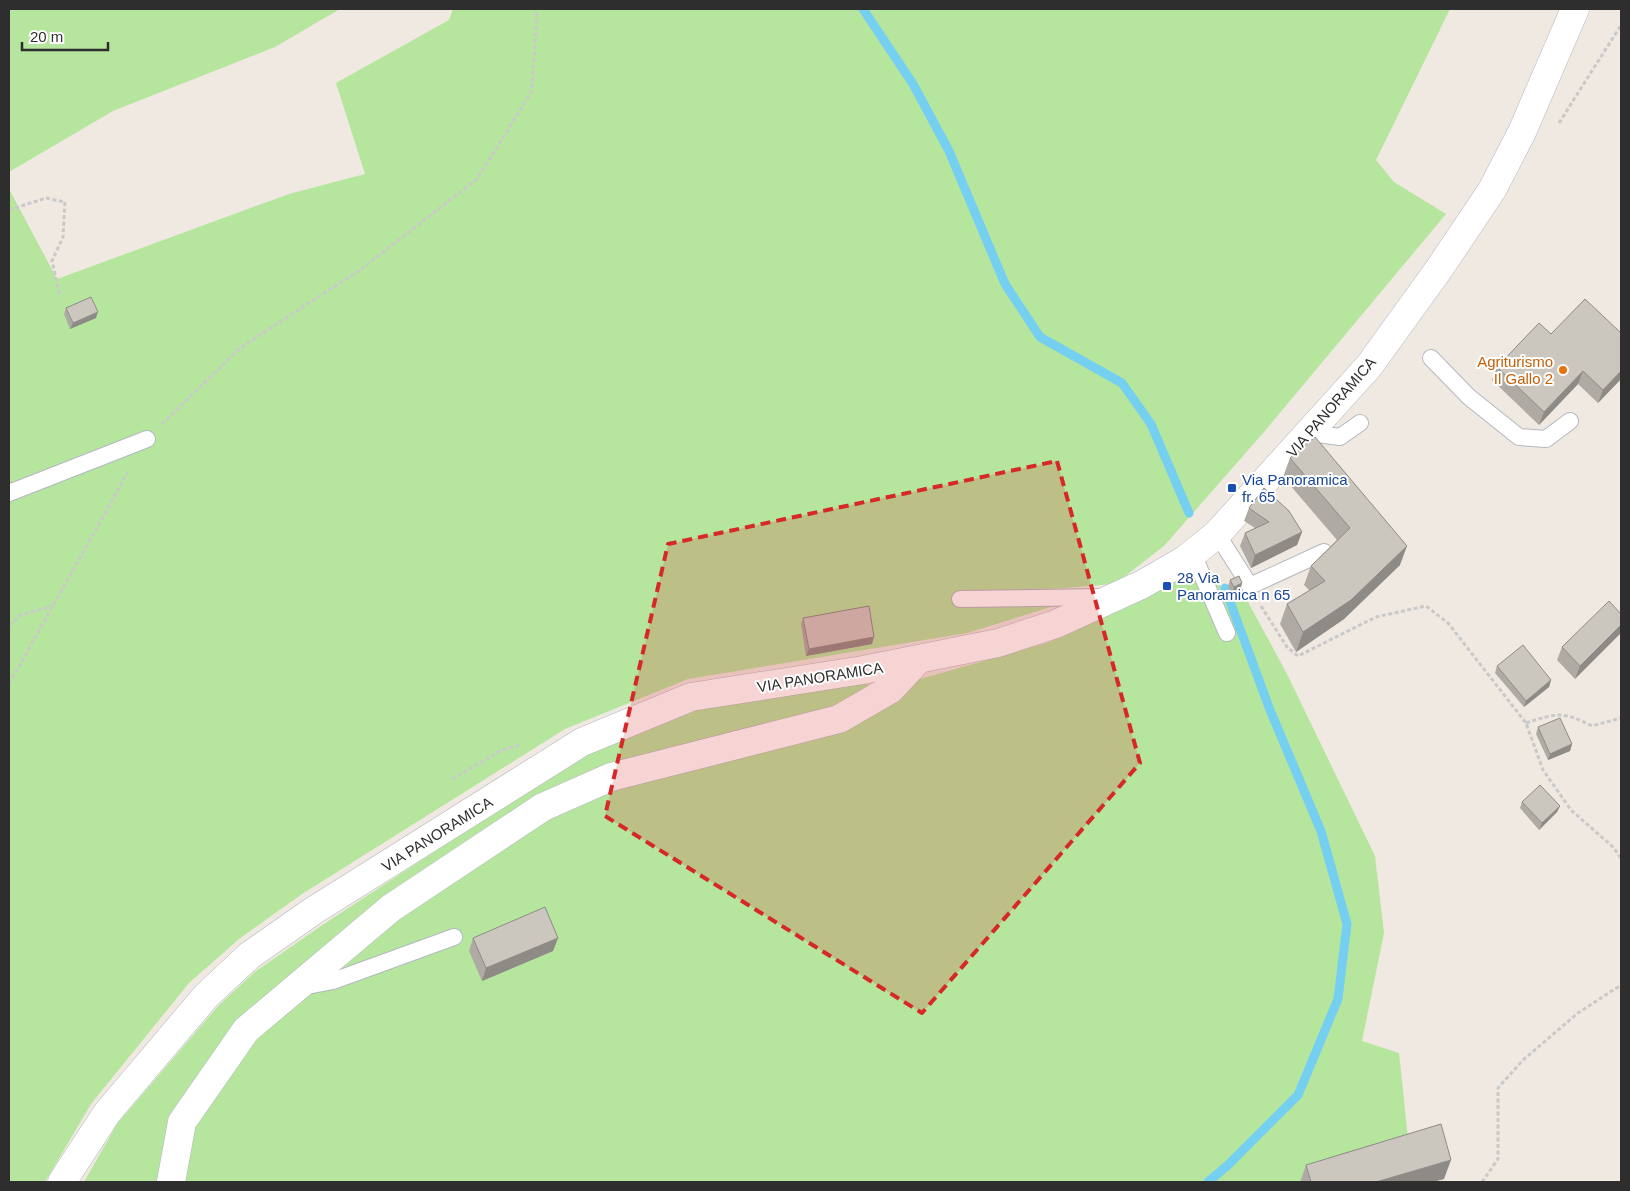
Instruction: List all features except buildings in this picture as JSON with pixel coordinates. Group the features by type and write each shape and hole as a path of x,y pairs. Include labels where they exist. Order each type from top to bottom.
{"street":[{"name":"VIA PANORAMICA","path":"62,1182 107,1113 206,996 250,955 313,911 582,742 691,697 917,660 998,643 1056,624 1143,584 1193,554 1217,534 1369,366 1439,269 1492,190 1522,132 1576,9"},
{"name":"VIA PANORAMICA","path":"171,1182 182,1122 246,1030 391,908 543,807 611,777 839,719 891,689 917,660"}],"lane":[{"path":"1431,358 1469,397 1519,437 1546,439 1570,420"},
{"path":"1309,433 1340,437 1360,423"},
{"path":"9,493 147,439"},
{"path":"1217,534 1250,586 1324,552"},
{"path":"1193,554 1227,633"},
{"path":"960,599 1115,596"},
{"path":"297,988 334,981 454,937"}],"path":[{"path":"9,684 147,439 240,348 360,270 477,179 532,91 537,9"},
{"path":"1555,130 1621,25"},
{"path":"9,210 46,198 65,202 63,237 52,261 60,296"},
{"path":"1250,586 1287,647 1298,656 1376,618 1426,606 1448,623 1526,723 1543,770 1571,810 1613,847 1621,858"},
{"path":"9,625 21,615 52,605"},
{"path":"1526,723 1553,714 1575,717 1592,726 1621,718"},
{"path":"1482,1182 1498,1159 1498,1088 1523,1060 1578,1013 1621,984"}],"highlighted area":[{"path":"1057,461 1140,763 922,1013 605,816 668,544"}],"green space":[{"path":"9,9 340,9 275,47 113,111 9,172"},
{"path":"453,9 1450,9 1376,160 1394,182 1446,214 1264,432 1164,546 1115,584 1049,589 1051,607 967,633 688,679 565,729 302,894 239,939 189,983 91,1104 45,1182 9,1182 9,189 57,279 289,194 365,174 336,83 449,20"},
{"path":"1193,572 1212,579 1229,593 1248,602 1287,674 1375,856 1384,933 1362,1041 1399,1053 1408,1138 1298,1182 84,1182 117,1124 219,1005 256,971 321,926 577,758 698,710 867,683 877,705 920,679 1047,643 1125,608"}],"waterway":[{"path":"863,9 913,84 949,151 1005,284 1040,337 1122,383 1151,424 1189,513"},
{"path":"1208,1182 1228,1165 1298,1095 1338,999 1347,924 1321,831 1270,710 1225,588"}],"place":[{"name":"Agriturismo Il Gallo 2","path":"1563,370"},
{"name":"Via Panoramica fr. 65","path":"1232,488"},
{"name":"28 Via Panoramica n 65","path":"1167,586"}]}
